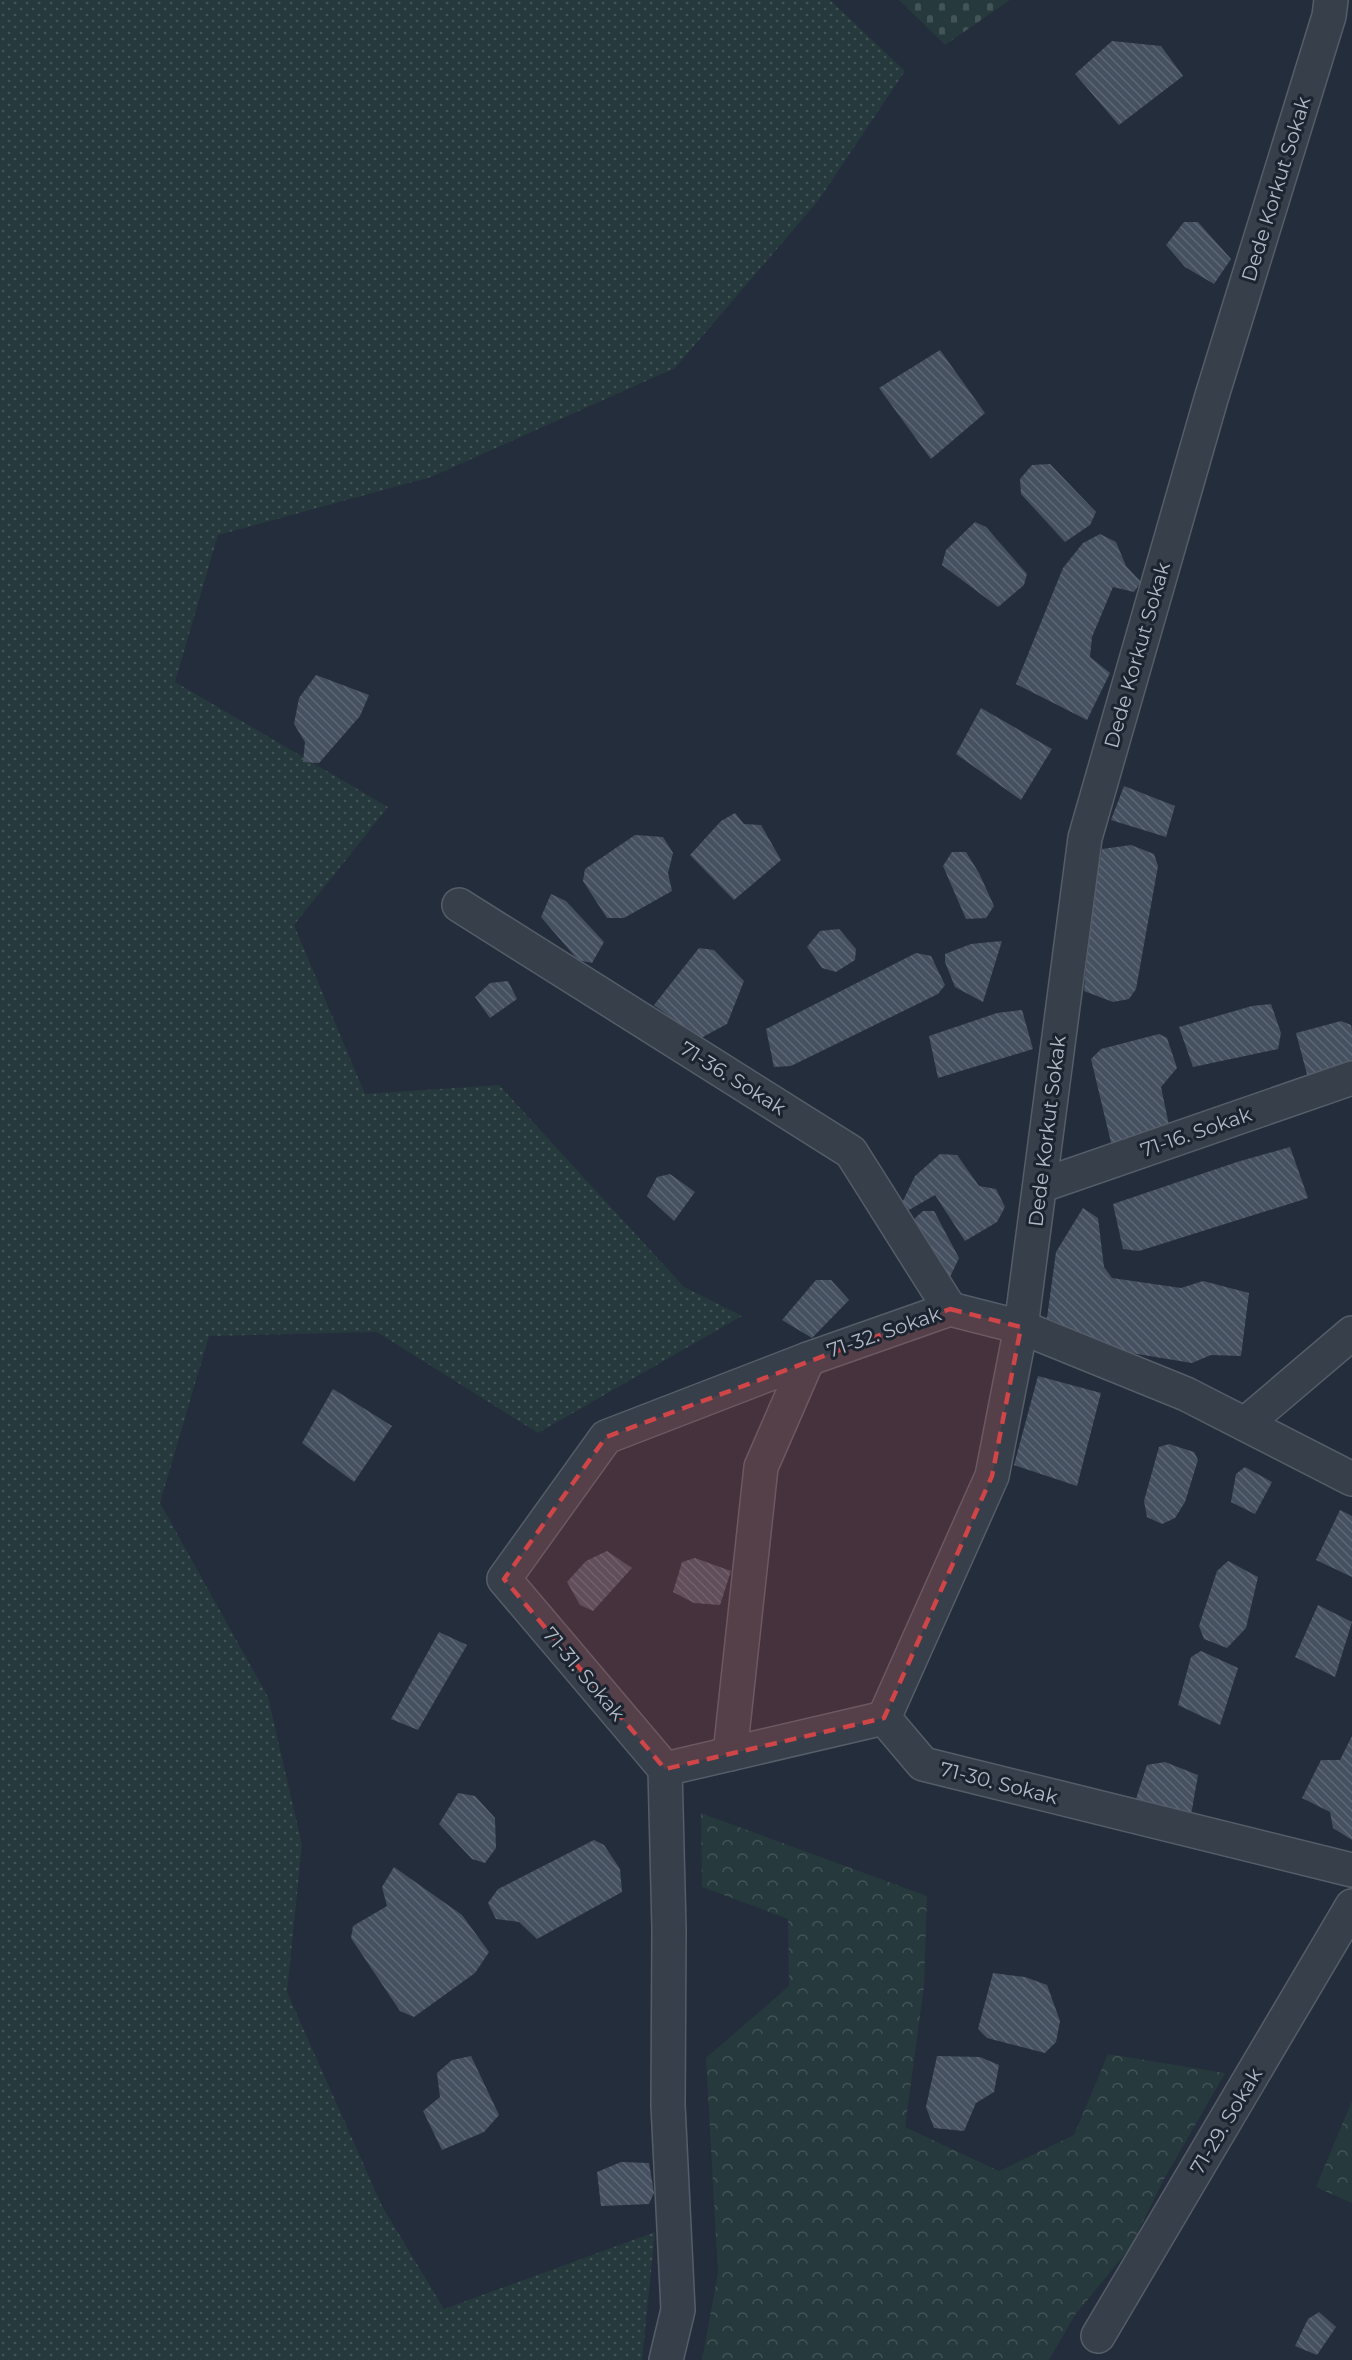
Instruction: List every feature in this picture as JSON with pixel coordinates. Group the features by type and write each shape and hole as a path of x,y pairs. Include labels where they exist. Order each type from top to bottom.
{"street":[{"name":"Dede Korkut Sokak","path":"1021,1327 1085,838 1211,399 1329,16 1331,0"},
{"name":"71-36. Sokak","path":"459,905 850,1152 950,1309"},
{"name":"71-16. Sokak","path":"1040,1186 1352,1078"},
{"name":"71-32. Sokak","path":"730,1754 760,1467 808,1359 950,1309 1021,1327 1186,1394 1352,1479"},
{"path":"666,2360 678,2310 668,2105 669,1929 665,1769 884,1718 992,1476 1021,1327"},
{"path":"1245,1424 1352,1333"},
{"name":"71-31. Sokak","path":"665,1769 504,1579 606,1437 808,1359"},
{"name":"71-30. Sokak","path":"884,1718 923,1764 1352,1870"},
{"name":"71-29. Sokak","path":"1098,2336 1352,1906"}],"highlighted area":[{"path":"950,1309 1021,1327 992,1476 884,1718 665,1769 504,1579 606,1437"}],"green space":[{"path":"0,0 830,0 905,71 818,201 675,368 431,477 218,535 175,682 388,807 294,925 365,1094 499,1085 684,1287 742,1316 538,1433 377,1332 209,1336 160,1503 268,1697 302,1845 287,1992 382,2206 444,2309 655,2232 642,2360 0,2360"},
{"path":"899,0 1010,0 945,45"},
{"path":"701,1813 927,1896 924,1986 905,2127 999,2171 1074,2135 1108,2054 1225,2073 1163,2181 1130,2248 1075,2315 1049,2360 702,2360 718,2273 706,2058 789,1986 788,1919 702,1887"},
{"path":"1352,2101 1352,2203 1316,2187"}],"building":[{"path":"1112,41 1161,46 1183,76 1119,125 1075,74"},
{"path":"1184,222 1198,222 1231,259 1214,284 1185,267 1166,245"},
{"path":"940,350 985,413 931,459 879,388"},
{"path":"1050,464 1096,512 1090,525 1065,542 1021,494 1020,479 1032,465"},
{"path":"975,522 986,527 1027,574 1024,585 998,607 942,565 946,550"},
{"path":"1100,534 1116,542 1126,566 1141,582 1134,592 1113,587 1092,637 1090,657 1110,673 1087,720 1016,684 1063,568 1083,543"},
{"path":"316,675 369,695 360,716 319,763 303,762 305,742 294,724 299,698"},
{"path":"981,708 1052,749 1021,800 956,754"},
{"path":"1124,786 1175,806 1166,837 1111,820"},
{"path":"735,813 744,824 761,825 781,860 734,900 690,855 721,821"},
{"path":"635,835 663,837 673,853 668,873 672,891 624,918 607,918 583,881 585,869"},
{"path":"1131,845 1154,854 1158,866 1136,989 1129,999 1113,1002 1084,991 1091,909 1102,849"},
{"path":"952,852 966,852 979,873 994,906 986,918 966,919 943,866"},
{"path":"551,894 566,901 604,942 592,963 578,960 541,917"},
{"path":"839,929 856,949 855,960 836,972 822,968 807,947 820,931"},
{"path":"1002,941 983,1002 955,987 945,962 945,954 971,944"},
{"path":"699,948 714,950 744,981 727,1024 699,1039 654,1005"},
{"path":"916,953 931,956 945,985 938,994 791,1066 774,1067 766,1029"},
{"path":"508,981 517,999 490,1018 475,997 490,983"},
{"path":"1271,1004 1281,1033 1278,1049 1193,1067 1179,1027 1252,1006"},
{"path":"1022,1010 1033,1049 938,1078 929,1036 997,1013"},
{"path":"1341,1021 1351,1025 1352,1067 1308,1078 1296,1033"},
{"path":"1159,1034 1167,1038 1177,1068 1161,1087 1171,1135 1113,1151 1091,1059 1101,1049"},
{"path":"1290,1147 1308,1198 1139,1251 1123,1249 1113,1204 1237,1162"},
{"path":"940,1154 957,1155 979,1186 996,1189 1005,1207 997,1222 965,1241 935,1195 909,1210 901,1205 915,1176"},
{"path":"670,1174 695,1192 674,1221 647,1196 657,1177"},
{"path":"1083,1208 1098,1218 1104,1267 1112,1278 1181,1288 1203,1281 1249,1293 1241,1356 1211,1355 1192,1363 1125,1352 1047,1318 1056,1252"},
{"path":"923,1211 934,1211 959,1258 950,1277 937,1272 919,1239 914,1219"},
{"path":"816,1280 831,1280 849,1300 812,1338 782,1320"},
{"path":"1038,1376 1101,1393 1077,1486 1014,1465"},
{"path":"333,1389 392,1426 354,1482 302,1443"},
{"path":"1169,1444 1194,1452 1198,1460 1185,1502 1175,1518 1162,1524 1147,1517 1144,1501 1159,1447"},
{"path":"1245,1467 1272,1482 1255,1514 1231,1502 1236,1474"},
{"path":"1340,1510 1352,1516 1352,1577 1316,1560"},
{"path":"607,1551 632,1568 593,1611 580,1605 567,1582 586,1561"},
{"path":"695,1558 731,1571 720,1605 694,1603 673,1592 682,1562"},
{"path":"1228,1561 1258,1577 1246,1628 1227,1648 1204,1639 1199,1626 1217,1571"},
{"path":"1318,1605 1352,1622 1335,1677 1295,1657"},
{"path":"439,1632 467,1645 418,1730 391,1719"},
{"path":"1201,1651 1238,1668 1220,1725 1178,1705 1191,1657"},
{"path":"1352,1736 1352,1840 1333,1828 1330,1812 1302,1798 1321,1760 1340,1760"},
{"path":"1165,1762 1198,1775 1191,1815 1134,1805 1147,1765"},
{"path":"458,1793 475,1796 495,1818 496,1848 485,1863 472,1859 439,1824"},
{"path":"594,1840 604,1845 620,1869 622,1892 537,1939 519,1922 496,1919 488,1903 498,1889"},
{"path":"394,1867 462,1915 489,1952 475,1973 414,2017 400,2011 351,1938 353,1926 387,1906 382,1887"},
{"path":"993,1973 1025,1977 1047,1985 1060,2021 1056,2042 1045,2053 987,2038 978,2029"},
{"path":"471,2056 499,2115 484,2132 442,2150 423,2111 440,2097 437,2073 452,2060"},
{"path":"937,2056 980,2057 999,2065 994,2092 976,2103 964,2131 934,2128 926,2107"},
{"path":"621,2162 649,2163 654,2193 649,2204 601,2206 597,2172"},
{"path":"1319,2312 1336,2327 1317,2355 1295,2346 1308,2319"}]}
